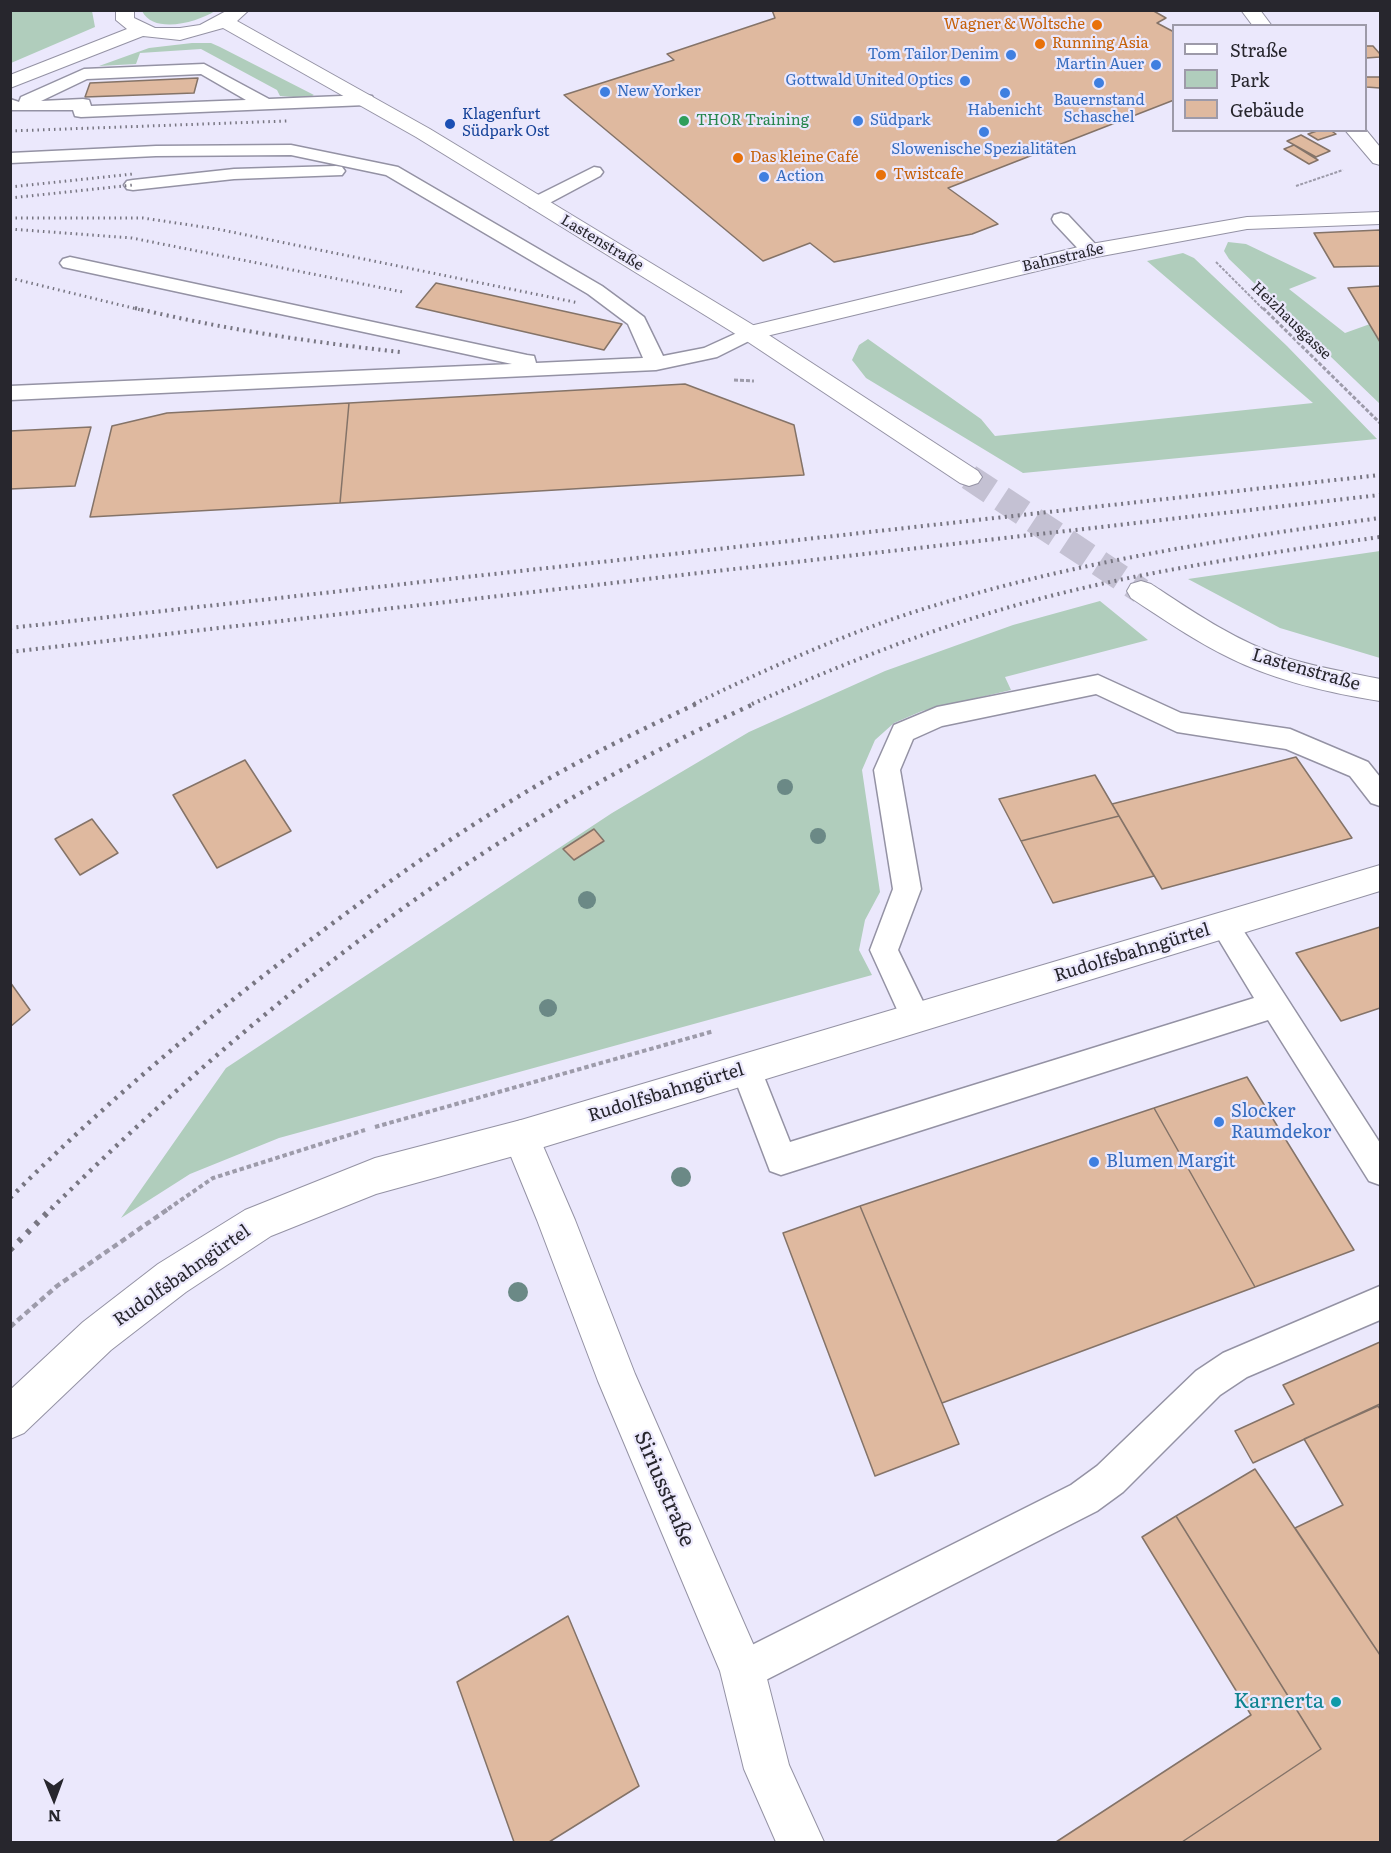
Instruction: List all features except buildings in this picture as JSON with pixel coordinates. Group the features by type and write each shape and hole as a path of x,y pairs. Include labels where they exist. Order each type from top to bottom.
{"street":[{"path":"125,10 125,20 141,30 168,34 200,31 233,16"},
{"path":"1250,10 1261,24"},
{"name":"Lastenstraße","path":"233,16 366,100 750,333 969,477"},
{"path":"10,82 141,30"},
{"path":"1357,132 1380,159"},
{"name":"Bahnstraße","path":"750,333 1091,251 1186,233 1246,223 1380,218"},
{"name":"Lastenstraße","path":"1141,591 1214,638 1256,658 1298,671 1380,690"},
{"name":"Rudolfsbahngürtel","path":"10,1419 96,1336 172,1278 258,1223 375,1176 521,1137 1380,878"},
{"name":"Siriusstraße","path":"521,1137 556,1220 618,1381 742,1671 767,1769 800,1842"}],"lane":[{"path":"14,105 84,74 204,69 265,104"},
{"path":"14,105 83,104 81,112 366,100"},
{"path":"10,158 156,151 291,150 392,171 595,290 637,321 656,364"},
{"path":"133,179 314,171 392,171"},
{"path":"537,203 594,172"},
{"path":"1061,219 1091,251"},
{"path":"70,263 565,368"},
{"path":"10,393 656,364 710,353 750,333"},
{"path":"916,1018 884,950 907,889 887,770 903,732 937,717 1098,684 1177,722 1290,739 1359,769 1380,795"},
{"path":"1224,925 1380,1170"},
{"path":"746,1069 781,1160 1274,1005"},
{"path":"742,1671 1084,1498 1110,1479 1208,1383 1235,1365 1380,1303"}],"path":[{"name":"Heizhausgasse","path":"1186,233 1380,423"}],"green space":[{"path":"10,11 92,11 95,27 11,63"},
{"path":"142,11 215,11 188,22 166,24 156,23"},
{"path":"211,43 314,95 308,98 280,96 277,90 201,49 140,53 136,64 99,66 149,48"},
{"path":"1228,242 1246,244 1317,278 1289,289 1345,333 1370,324 1380,342 1380,404 1229,259 1224,251"},
{"path":"1183,253 1194,258 1287,346 1377,439 1023,473 866,378 852,360 859,345 868,339 981,419 995,436 1313,403 1147,261"},
{"path":"1380,551 1380,658 1280,628 1188,579"},
{"path":"1100,601 1148,640 1005,677 1011,690 922,711 894,723 875,740 862,770 880,892 865,920 859,950 872,975 279,1138 190,1174 121,1218 226,1068 612,813 749,732 885,671 1013,625"}],"tunnel":[{"path":"969,477 1141,591"}],"railway":[{"path":"10,131 287,121"},
{"path":"10,187 133,174"},
{"path":"10,198 133,185"},
{"path":"10,218 143,218 217,229 579,303"},
{"path":"10,229 132,238 403,292"},
{"path":"10,278 141,310"},
{"path":"135,308 267,334 400,352"},
{"path":"10,628 1380,475"},
{"path":"10,652 1380,495"},
{"path":"694,704 786,661 879,624 997,588 1105,562 1380,518"},
{"path":"752,704 886,649 954,624 1024,603 1156,573 1380,537"},
{"path":"10,1198 80,1130 190,1034 364,900 454,837 548,779 698,703"},
{"path":"51,1209 211,1061 294,991 381,924 470,862 563,804 658,751 756,703"},
{"path":"10,1250 51,1209"}],"place":[{"name":"Wagner & Woltsche","path":"1097,25"},
{"name":"Running Asia","path":"1040,44"},
{"name":"Tom Tailor Denim","path":"1011,55"},
{"name":"Martin Auer","path":"1156,65"},
{"name":"Gottwald United Optics","path":"965,81"},
{"name":"Bauernstand Schaschel","path":"1099,83"},
{"name":"New Yorker","path":"605,92"},
{"name":"Habenicht","path":"1005,93"},
{"name":"THOR Training","path":"684,121"},
{"name":"Südpark","path":"858,121"},
{"name":"Klagenfurt Südpark Ost","path":"450,124"},
{"name":"Slowenische Spezialitäten","path":"984,132"},
{"name":"Das kleine Café","path":"738,158"},
{"name":"Twistcafe","path":"881,175"},
{"name":"Action","path":"764,177"},
{"name":"Slocker Raumdekor","path":"1219,1122"},
{"name":"Blumen Margit","path":"1094,1162"},
{"name":"Karnerta","path":"1336,1702"}]}
